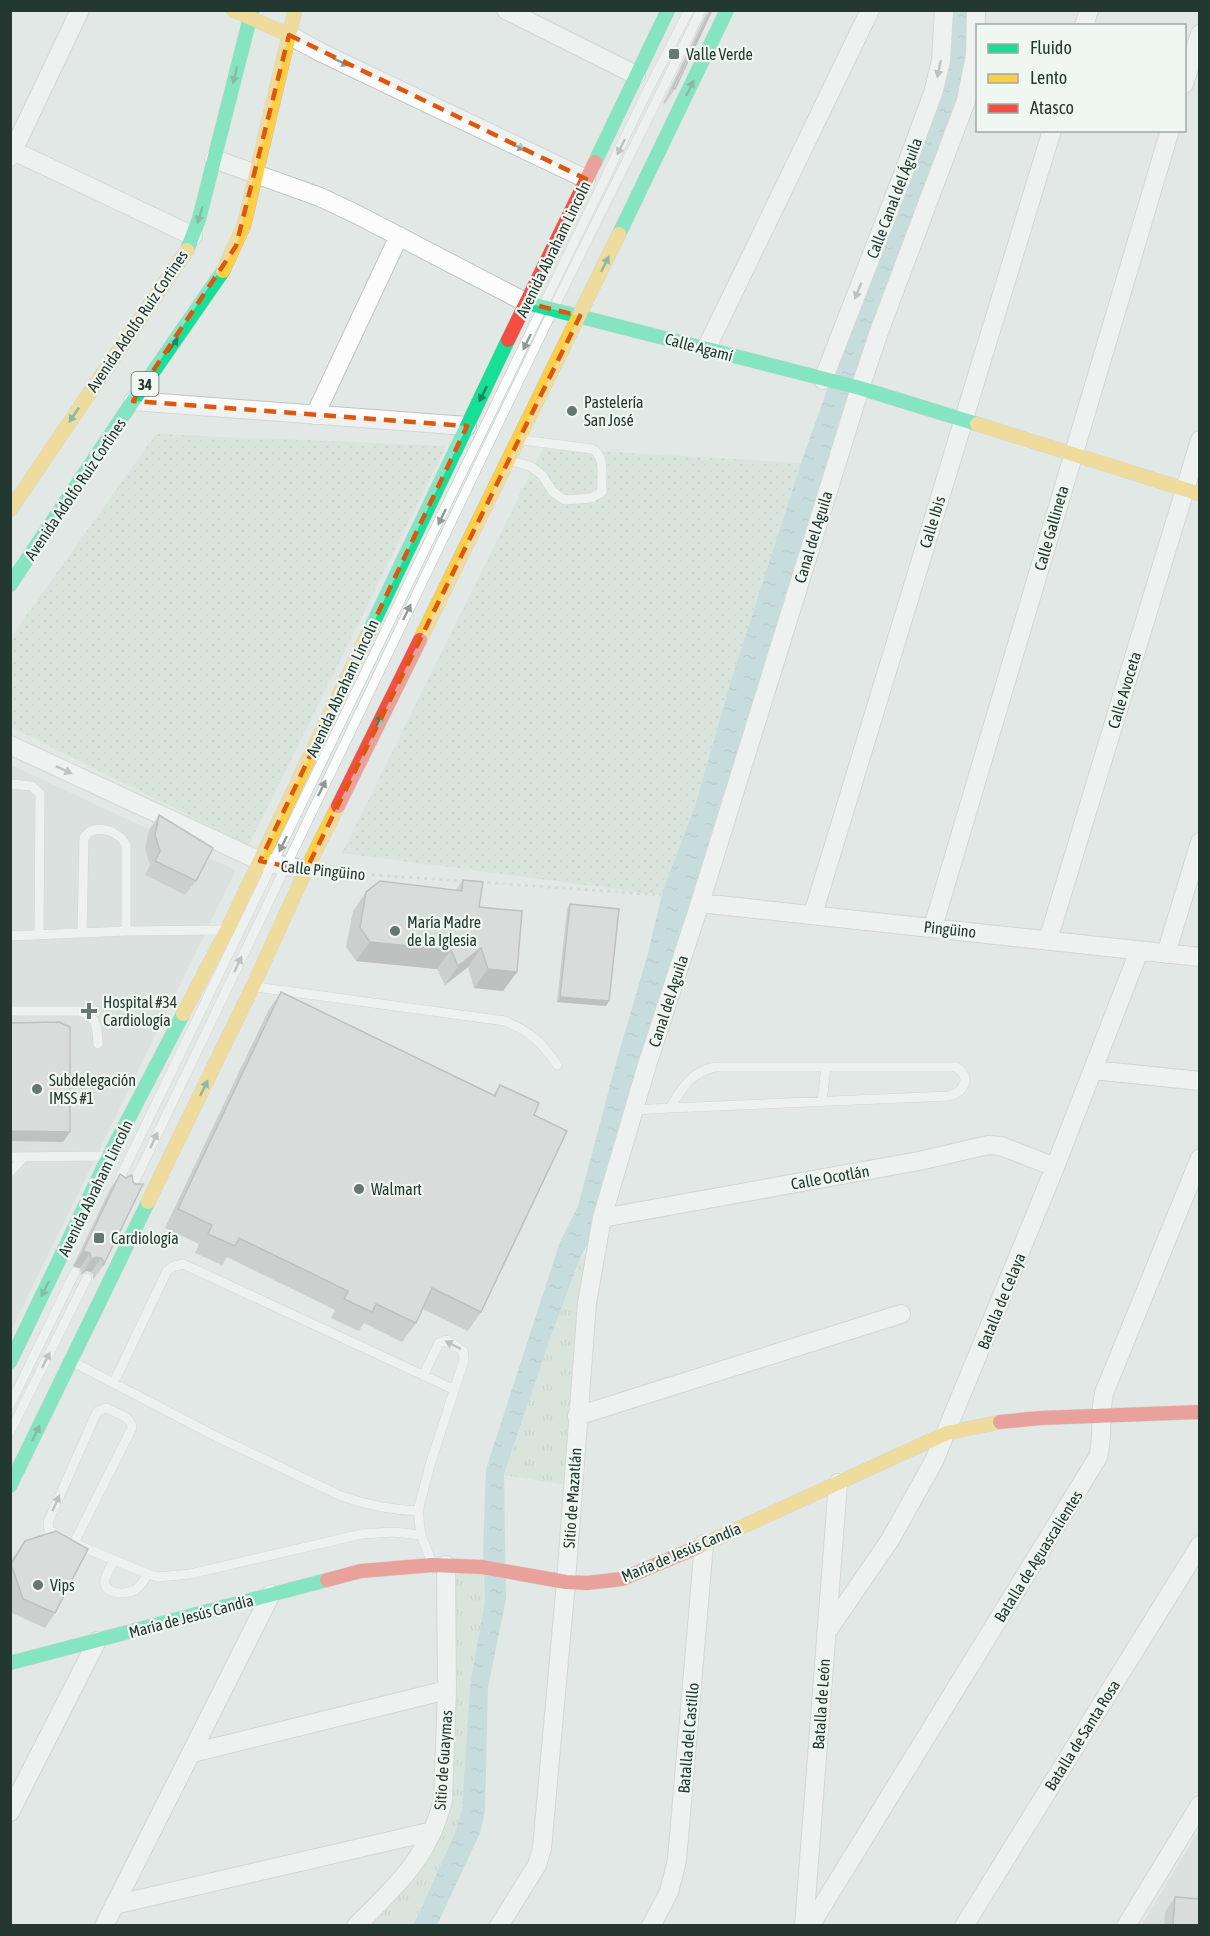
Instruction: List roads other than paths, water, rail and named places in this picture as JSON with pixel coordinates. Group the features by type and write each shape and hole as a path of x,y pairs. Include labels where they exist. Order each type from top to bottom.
{"main road":[{"path":"233,10 251,14 290,35"},
{"name":"34","path":"257,173 295,10"},
{"name":"Avenida Abraham Lincoln","path":"10,1362 109,1156 227,930 272,864 467,426 541,307 586,179 668,10"},
{"path":"10,1486 253,986 306,870 580,316 727,10"},
{"name":"Avenida Adolfo Ruíz Cortines","path":"10,510 174,271 193,236 251,14"},
{"name":"Avenida Adolfo Ruíz Cortínes","path":"10,585 226,267 244,225 257,173"},
{"name":"Calle Agamí","path":"541,307 855,387 1192,492"},
{"name":"María de Jesús Candía","path":"10,1663 271,1594 362,1572 395,1567 439,1565 482,1567 587,1584 622,1579 947,1433 996,1421 1030,1418 1200,1412"}],"street":[{"path":"80,10 12,154 193,236"},
{"path":"506,10 636,75"},
{"path":"706,349 870,10"},
{"name":"Calle Canal del Águila","path":"826,381 933,93 941,61 944,10"},
{"name":"Canal del Aguila","path":"647,1065 700,903 855,387 880,329 966,101 975,55 975,10"},
{"path":"1186,81 1200,34"},
{"path":"290,35 320,52 586,179"},
{"name":"Calle Ibis","path":"813,914 1051,132"},
{"name":"Calle Gallineta","path":"933,927 1169,132"},
{"name":"Calle Agamí","path":"214,159 320,197 541,307"},
{"path":"315,415 399,236"},
{"path":"133,401 467,426"},
{"name":"Calle Avoceta","path":"1048,940 1192,492 1200,440"},
{"name":"Calle Pingüino","path":"10,745 272,864 306,870"},
{"path":"1166,954 1200,842"},
{"name":"Pingüino","path":"700,903 1200,957"},
{"name":"Batalla de Celaya","path":"826,1633 902,1520 947,1433 1094,1070 1139,951"},
{"name":"Sitio de Mazatlán","path":"499,1926 533,1871 542,1848 566,1582 587,1303 602,1218 647,1065"},
{"path":"1094,1070 1200,1081"},
{"name":"Calle Ocotlán","path":"602,1218 919,1161 988,1145 1001,1146 1054,1167"},
{"name":"Batalla de Aguascalientes","path":"810,1926 1098,1457 1104,1393 1200,1158"},
{"path":"577,1416 901,1314"},
{"name":"Batalla de León","path":"804,1926 838,1483"},
{"name":"Batalla del Castillo","path":"651,1926 669,1892 677,1860 704,1544"},
{"name":"Batalla de Santa Rosa","path":"964,1926 1200,1545"},
{"name":"Sitio de Guaymas","path":"356,1926 414,1865 434,1831 443,1800 447,1690 439,1565"},
{"path":"104,1926 271,1594"},
{"path":"10,1812 97,1641"},
{"path":"192,1753 447,1690"},
{"path":"1126,1926 1200,1805"},
{"path":"114,1905 434,1831"}],"lane":[{"path":"117,1186 541,307 689,10"},
{"path":"541,307 658,100 701,10"},
{"path":"508,460 530,466 542,475 553,492 565,500 591,498 602,492 601,457 592,448 519,439"},
{"path":"10,784 32,786 40,794 39,934"},
{"path":"82,932 84,838 92,830 115,832 126,845 126,931"},
{"path":"129,1193 272,864"},
{"path":"10,936 82,932 227,930"},
{"path":"253,986 505,1021 524,1029 544,1046 557,1065"},
{"path":"10,1011 79,1011 88,1014 94,1020 97,1028 98,1044"},
{"path":"634,1110 949,1096 961,1091 965,1085 964,1076 956,1067 715,1067 699,1072 685,1084 670,1108"},
{"path":"822,1102 826,1067"},
{"path":"10,1157 109,1156"},
{"path":"10,1172 24,1157"},
{"path":"114,1382 167,1271 183,1264 453,1389"},
{"path":"10,1404 75,1272"},
{"path":"10,1432 87,1278"},
{"path":"423,1376 439,1343 447,1340 459,1347 464,1355 418,1511 421,1534 439,1565"},
{"path":"72,1361 215,1436 341,1496 384,1508 418,1511"},
{"path":"74,1543 132,1428 131,1421 106,1408 96,1414 48,1522 49,1530 74,1543 148,1574 158,1577 190,1574 362,1534 393,1532 421,1534"},
{"path":"114,1560 105,1579 105,1585 113,1592 120,1594 133,1591 140,1587 148,1574"}],"water":[{"path":"944,11 976,11 975,55 880,329 602,1218 581,1256 504,1474 506,1599 488,1687 485,1811 480,1833 437,1925 413,1926 456,1831 462,1810 470,1686 485,1600 483,1553 486,1469 560,1242 578,1206 648,953 663,890 695,806 731,681 801,463 933,93"}],"place":[{"name":"Valle Verde","path":"674,54"},
{"name":"Pastelería San José","path":"572,411"},
{"name":"María Madre de la Iglesia","path":"395,931"},
{"name":"Hospital #34 Cardiología","path":"89,1011"},
{"name":"Subdelegación IMSS #1","path":"37,1089"},
{"name":"Walmart","path":"359,1189"},
{"name":"Cardiología","path":"99,1238"},
{"name":"Vips","path":"38,1585"}]}
